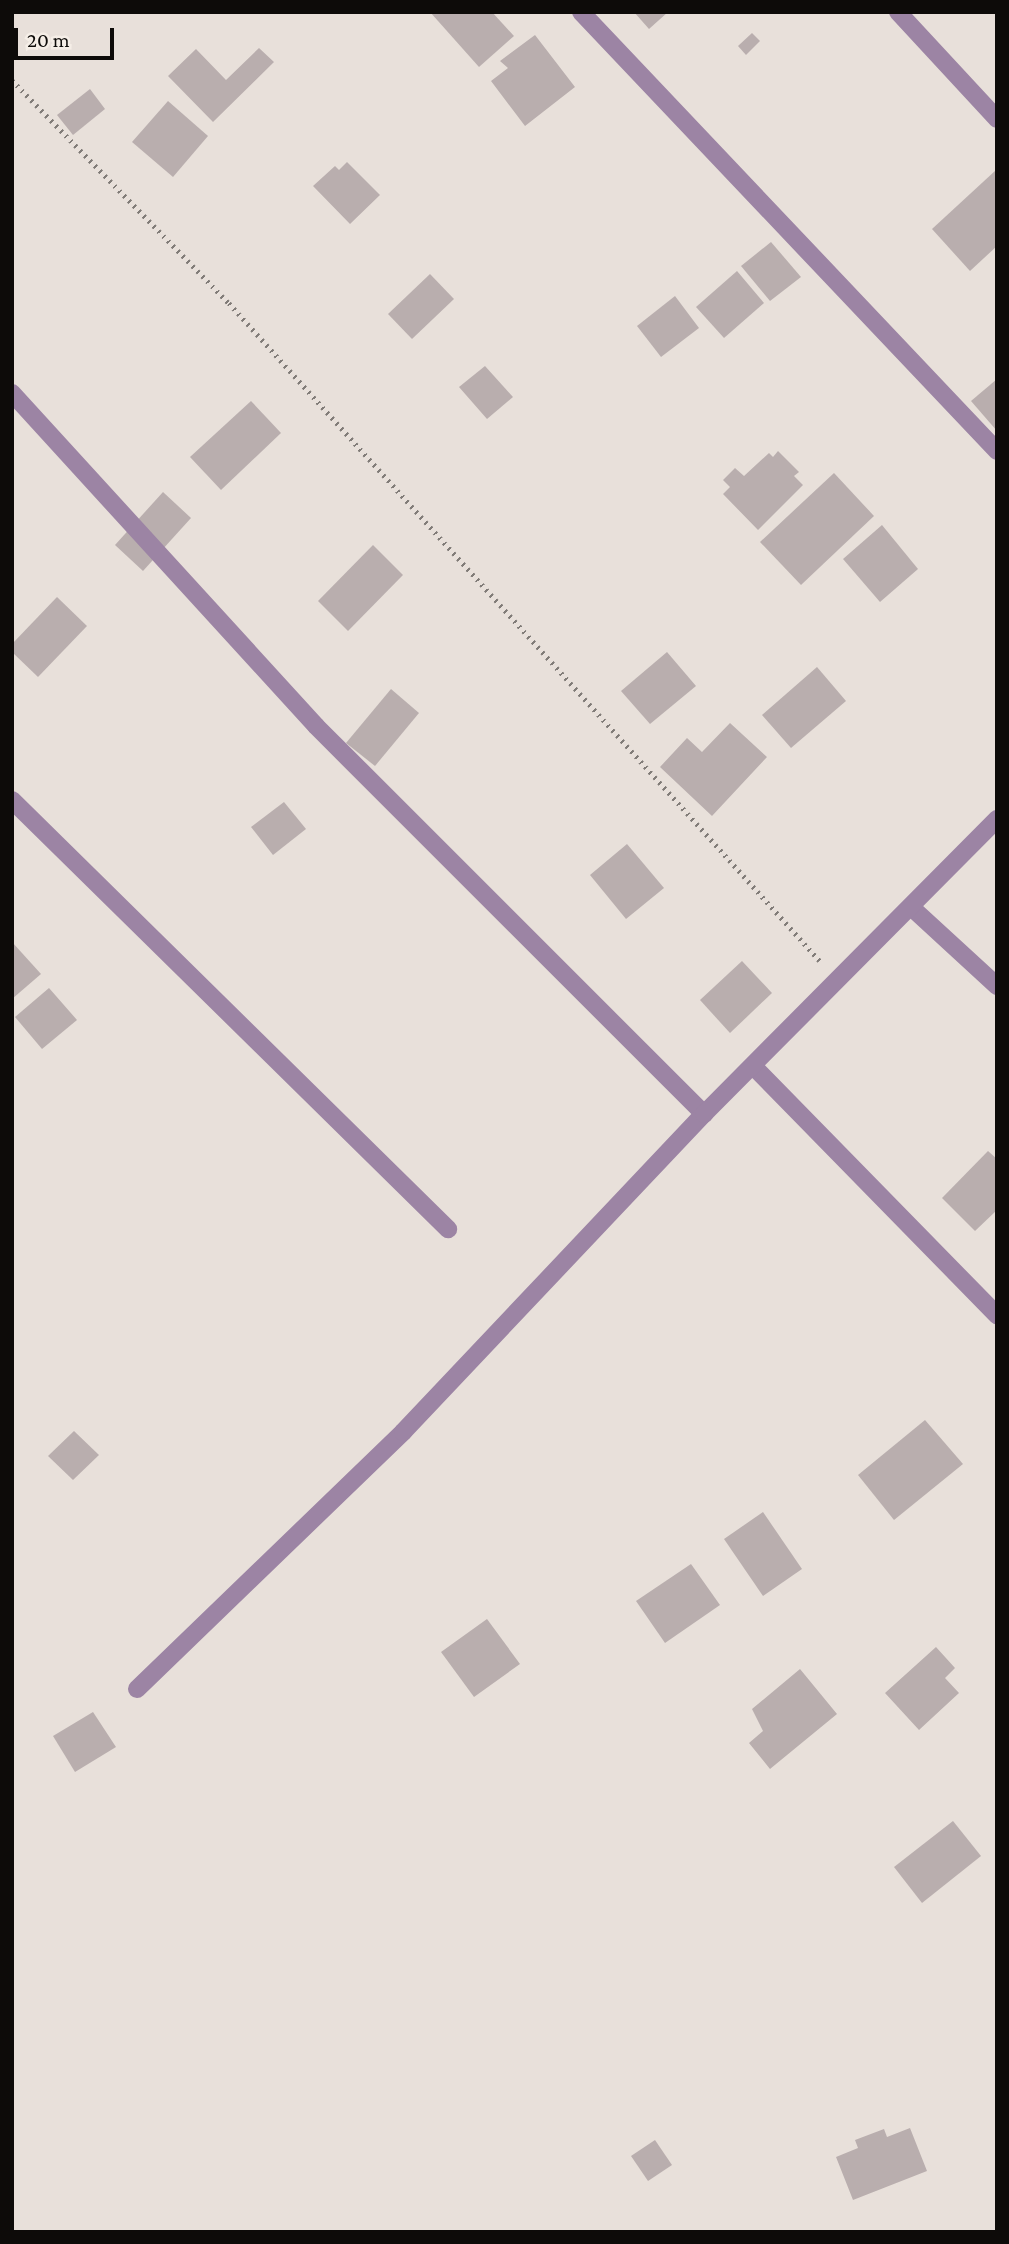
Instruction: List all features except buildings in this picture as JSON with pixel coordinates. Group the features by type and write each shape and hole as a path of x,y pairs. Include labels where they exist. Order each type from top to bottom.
{"street":[{"path":"581,12 997,451"},
{"path":"898,12 997,119"},
{"path":"12,393 316,726 705,1114"},
{"path":"12,800 448,1229"},
{"path":"138,1689 403,1432 705,1114 997,819"},
{"path":"911,907 997,986"},
{"path":"752,1066 997,1315"}],"path":[{"path":"12,80 229,303 838,981"}]}
